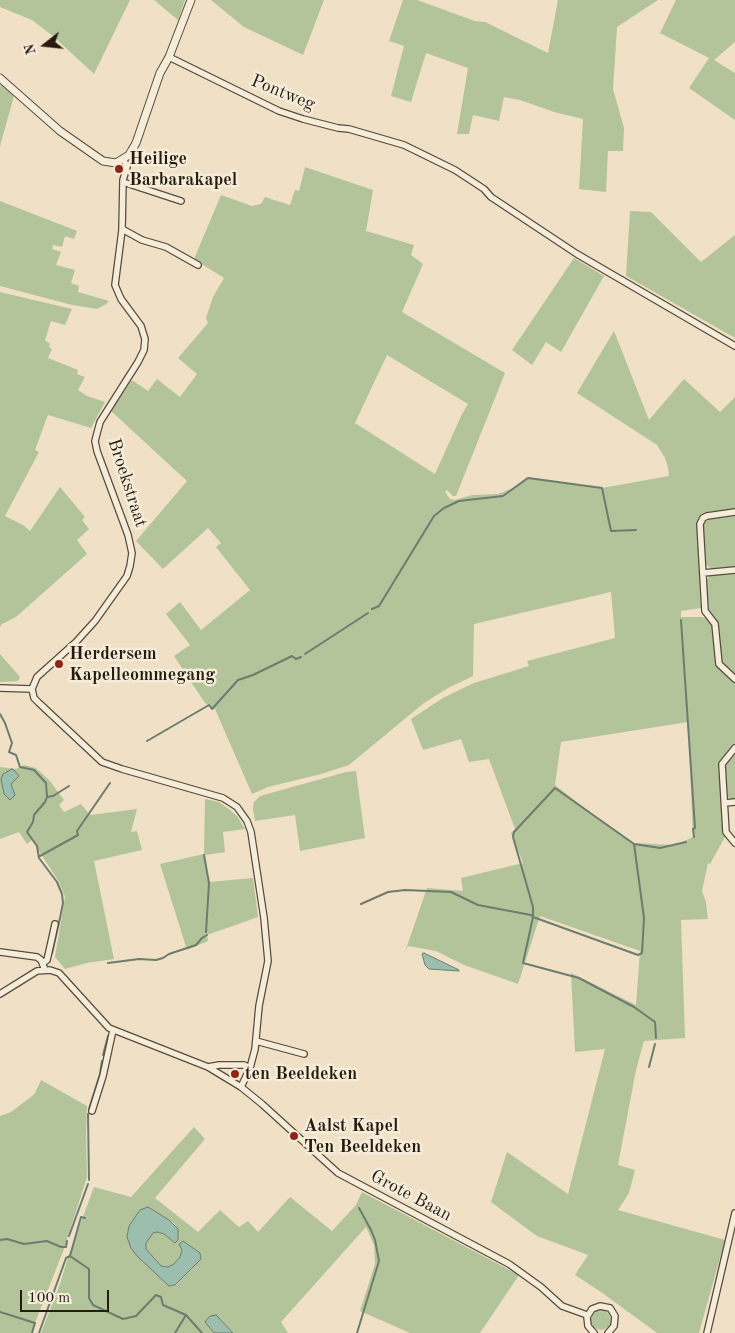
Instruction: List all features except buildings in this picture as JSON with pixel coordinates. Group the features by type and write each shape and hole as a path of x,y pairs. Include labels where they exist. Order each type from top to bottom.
{"street":[{"path":"0,78 60,131 103,161 116,163 124,160 136,143 160,73 169,57 191,0"},
{"name":"Pontweg","path":"169,57 279,111 404,145 455,170 484,189 491,197 578,254 735,346"},
{"name":"Broekstraat","path":"32,689 37,678 76,642 95,621 127,576 130,566 132,553 128,535 97,451 95,440 100,422 144,350 145,338 142,326 121,299 116,285 122,229 123,182 127,167 124,160"},
{"path":"123,182 180,201"},
{"path":"122,229 142,240 166,247 198,265"},
{"path":"735,512 707,516 702,518 700,524 705,611 715,624 719,664 735,679"},
{"path":"703,573 735,570"},
{"path":"0,688 32,689 38,703 102,762 223,798 237,807 246,818 251,832 268,962 259,1006 256,1041 250,1068 241,1087"},
{"path":"735,748 722,764 726,832 735,843"},
{"path":"725,803 735,802"},
{"path":"0,994 44,966 55,924"},
{"name":"Grote Baan","path":"0,952 37,957 44,966 64,977 105,1024 113,1030 208,1066 241,1087 262,1104 338,1173 509,1264 541,1287 562,1306 587,1315"},
{"path":"92,1110 103,1076 113,1030"},
{"path":"256,1041 304,1054"},
{"name":"Grote Baan","path":"208,1066 219,1064 244,1065 250,1068"},
{"path":"706,1333 735,1213"},
{"path":"593,1333 588,1326 587,1315 596,1306 605,1306 610,1308 615,1316 614,1326 609,1333"}],"shaded area":[{"path":"0,0 130,0 94,74 53,36 32,20 0,7"},
{"path":"154,0 185,0 178,20"},
{"path":"211,0 324,0 303,55 244,27"},
{"path":"403,0 417,0 475,21 485,22 548,53 558,0 658,0 617,27 613,89 624,128 623,151 608,151 606,192 579,189 583,119 504,97 499,121 473,115 469,134 457,134 468,68 426,53 411,102 391,96 404,46 389,41"},
{"path":"676,0 735,0 735,42 714,60 735,73 735,120 689,88 709,58 660,33"},
{"path":"1,84 14,96 0,146 0,87"},
{"path":"305,167 373,190 366,231 414,245 411,255 423,264 402,312 505,373 456,496 453,496 447,490 445,492 450,499 455,500 472,495 498,494 513,488 527,477 602,488 669,476 665,458 657,445 577,393 614,331 649,420 684,379 720,412 735,397 735,509 708,513 698,519 701,608 681,611 681,617 709,619 713,627 717,665 735,682 735,743 718,764 725,837 710,864 708,863 702,891 706,902 708,919 681,920 685,1038 644,1041 636,1070 618,1165 635,1170 629,1193 618,1210 725,1240 699,1333 657,1333 575,1275 588,1255 537,1236 491,1202 507,1152 568,1194 605,1049 575,1052 571,973 636,1005 640,951 540,916 518,984 464,965 436,951 408,946 405,952 427,888 463,891 461,878 523,863 511,833 515,829 489,759 469,762 461,739 423,750 411,719 443,698 474,683 529,666 527,661 615,638 611,592 474,624 473,676 448,688 424,703 349,765 268,787 252,794 215,709 205,703 174,656 190,645 166,614 180,602 201,630 250,590 216,547 221,543 208,528 163,569 136,541 187,481 111,411 132,380 148,391 157,379 180,397 197,374 178,358 208,323 206,318 213,297 224,278 194,259 221,195 252,206 261,204 265,197 290,205 295,190 299,191","holes":["387,355 468,404 435,474 355,423","688,722 693,837 675,845 634,843 555,785 561,742"]},
{"path":"0,201 77,231 74,239 65,236 62,247 53,245 52,249 61,252 56,265 75,270 71,283 79,286 78,292 109,301 97,309 72,305 0,286"},
{"path":"630,211 651,212 701,262 735,235 735,338 626,276"},
{"path":"574,258 604,276 561,352 546,342 532,365 512,350"},
{"path":"0,292 72,309 65,325 51,321 45,340 52,349 48,358 78,370 77,374 85,377 78,390 87,396 105,402 91,428 48,415 35,450 39,452 5,516 23,525 30,531 60,487 85,517 82,520 89,529 77,540 87,554 16,617 0,627"},
{"path":"735,514 735,567 712,569 705,564 702,525 710,518"},
{"path":"735,574 735,675 723,665 720,658 717,625 709,612 706,582 710,575"},
{"path":"0,654 20,677 18,681 0,682"},
{"path":"735,751 735,799 731,800 726,795 724,767"},
{"path":"24,765 36,768 50,781 64,800 59,805 64,812 81,804 90,815 137,809 131,832 137,831 142,850 94,861 114,959 65,969 55,957 65,897 59,882 32,840 27,844 19,832 0,839 0,767 16,769"},
{"path":"12,769 19,776 11,784 15,795 10,800 4,794 1,779 3,774"},
{"path":"356,771 365,838 300,851 295,815 255,821 254,802 260,796 346,772"},
{"path":"205,799 219,802 230,810 237,816 245,829 223,832 225,852 205,855 209,882 253,878 258,917 207,935 208,941 187,950 160,864 204,854"},
{"path":"424,953 459,971 429,969 425,965 422,954"},
{"path":"41,1080 87,1106 87,1177 64,1249 31,1333 0,1333 0,1116 11,1112 32,1096"},
{"path":"194,1127 205,1139 155,1198 198,1232 220,1210 239,1227 248,1221 258,1232 290,1197 332,1231 356,1205 362,1192 519,1275 480,1333 410,1333 360,1311 375,1264 374,1245 366,1227 281,1322 288,1333 41,1333 94,1187 131,1197","holes":["148,1207 175,1224 178,1234 175,1243 164,1234 157,1232 153,1233 149,1238 146,1243 146,1249 161,1266 168,1267 174,1264 180,1257 183,1241 200,1253 201,1259 176,1285 169,1286 127,1237 129,1226 140,1210"]},
{"path":"148,1207 169,1220 178,1229 178,1240 175,1243 164,1234 157,1232 153,1233 146,1243 146,1249 161,1266 168,1267 174,1264 180,1257 182,1250 179,1244 183,1241 200,1253 201,1259 175,1285 169,1286 137,1256 131,1248 127,1237 129,1226 140,1210"},
{"path":"601,1310 608,1313 611,1320 608,1327 601,1330 594,1327 591,1320 594,1313"},
{"path":"216,1315 233,1333 214,1333 205,1322 210,1316"}],"waterway":[{"path":"372,609 379,606 434,516 444,508 459,501 503,496 528,478 602,488 611,531 636,530"},
{"path":"305,654 368,613"},
{"path":"681,620 695,828 693,829 694,837"},
{"path":"147,741 209,705 212,709 238,680 253,675 292,656 296,659 301,657"},
{"path":"0,714 12,743 9,752 16,755 20,767 34,770 46,783 47,797 34,815 33,822 27,832 37,846 39,858 57,882 62,894 63,903 52,953"},
{"path":"40,856 78,835 77,831 110,783"},
{"path":"47,797 53,796 69,786"},
{"path":"634,844 555,788 514,832 513,837 533,907 533,917 523,963 579,978 634,1007 655,1022 656,1038"},
{"path":"361,904 388,892 405,890 451,892 478,905 531,915 638,955 642,953 644,918 634,844 660,848 686,842"},
{"path":"204,855 209,883 206,932"},
{"path":"108,963 139,959 156,960 196,945 207,935"},
{"path":"103,1055 108,1036"},
{"path":"649,1067 655,1044"},
{"path":"89,1109 102,1061"},
{"path":"88,1114 89,1180"},
{"path":"69,1236 88,1184"},
{"path":"357,1333 379,1261 375,1240 359,1208"},
{"path":"39,1333 66,1258 70,1256 81,1217 85,1218"},
{"path":"0,1240 7,1239 24,1244 47,1241 61,1247 66,1247 67,1241"},
{"path":"70,1256 89,1269 89,1298 93,1305 123,1319 136,1316 156,1295 161,1297 163,1305 186,1315"},
{"path":"0,1312 35,1323 32,1333"},
{"path":"175,1333 186,1315 202,1333"}],"place":[{"name":"Heilige Barbarakapel","path":"119,169"},
{"name":"Herdersem Kapelleommegang","path":"59,664"},
{"name":"ten Beeldeken","path":"235,1074"},
{"name":"Aalst Kapel Ten Beeldeken","path":"294,1136"}]}
